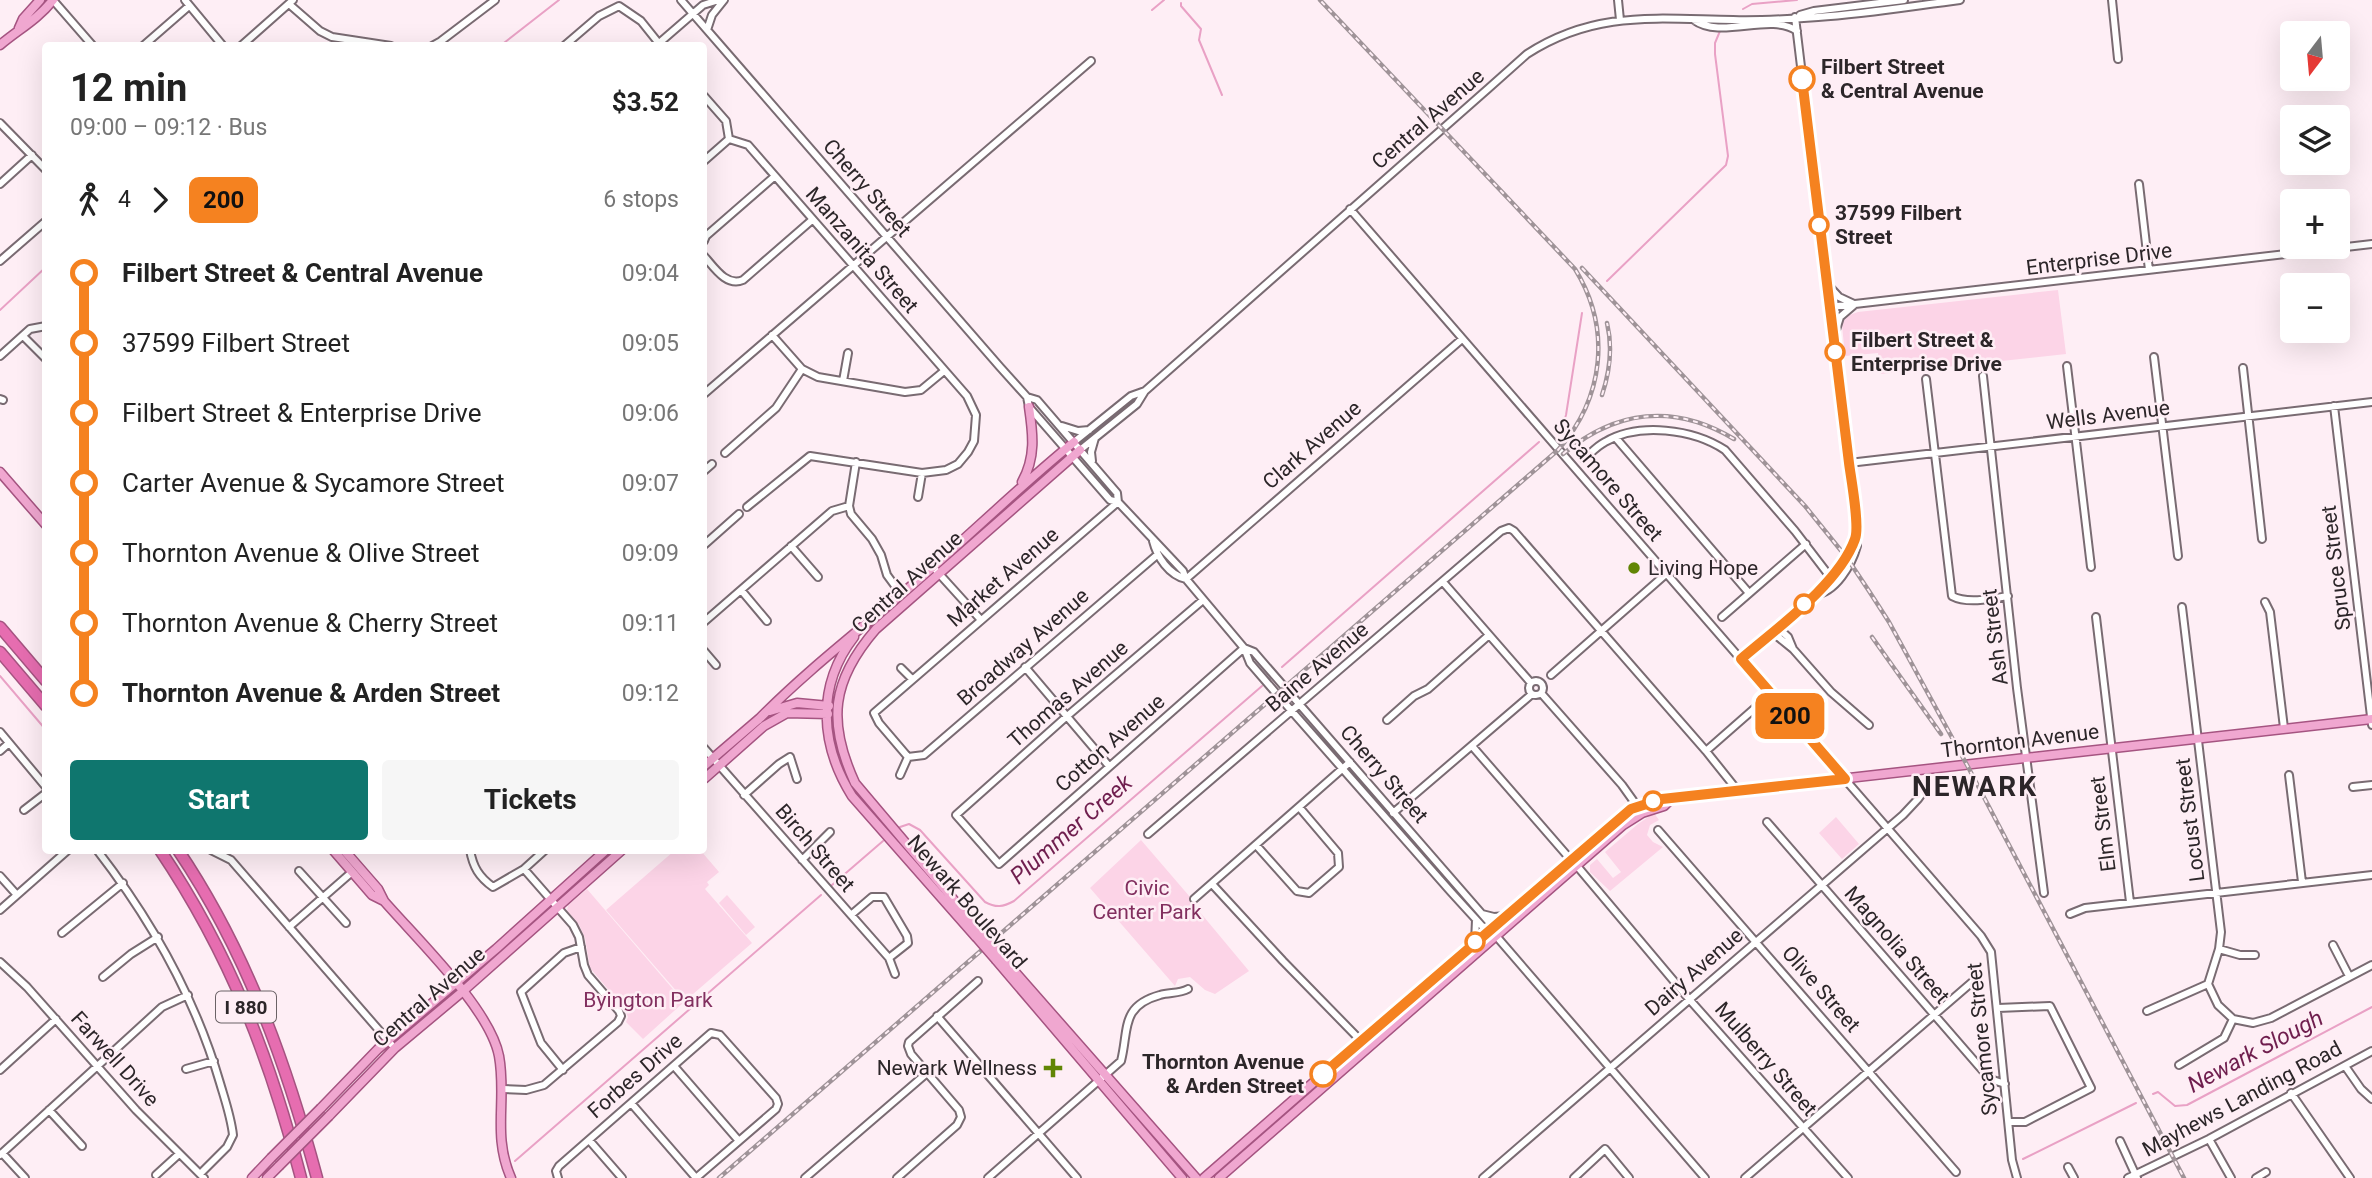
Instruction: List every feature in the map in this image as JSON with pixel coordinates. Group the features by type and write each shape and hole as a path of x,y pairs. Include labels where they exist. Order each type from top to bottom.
{"highway":[{"path":"0,626 42,676"},
{"path":"0,652 42,701"},
{"name":"I 880","path":"162,854 202,919 244,1002 276,1089 301,1178"},
{"name":"I 880","path":"180,854 216,911 258,996 292,1086 317,1178"}],"main road":[{"path":"0,45 19,28 23,19 40,0"},
{"path":"19,28 29,25 53,0"},
{"path":"1019,488 1032,458 1034,443 1029,407"},
{"name":"Central Avenue","path":"936,570 1019,488 1074,442"},
{"name":"Central Avenue","path":"838,710 843,679 858,650 904,598 1080,450"},
{"path":"0,472 42,520"},
{"name":"Central Avenue","path":"871,620 904,598"},
{"path":"707,775 716,762 791,688 871,620"},
{"name":"Newark Boulevard","path":"871,620 852,639 833,678 826,710 833,759 852,796 978,934"},
{"path":"758,720 783,705 797,703 826,710"},
{"path":"707,765 716,762 764,726 787,713 838,710"},
{"name":"Newark Boulevard","path":"838,710 842,755 855,783 998,958 1103,1079 1196,1178"},
{"name":"Thornton Avenue","path":"1204,1178 1475,942 1494,933 1507,915 1640,809 1671,799 2372,719"},
{"path":"336,854 372,895 384,901"},
{"path":"347,854 378,889 384,901 482,1015 499,1054 502,1090 499,1138 511,1178"},
{"name":"Central Avenue","path":"252,1178 388,1040 456,984 601,854"},
{"name":"Central Avenue","path":"267,1178 395,1048 463,992 618,854"},
{"name":"Thornton Avenue","path":"1219,1178 1574,863"},
{"name":"Newark Boulevard","path":"1103,1079 1182,1178"}],"street":[{"path":"53,0 90,42"},
{"path":"437,42 495,0"},
{"name":"Cherry Street","path":"681,0 1027,397 1037,400 1074,442 1117,493 1118,502"},
{"path":"662,42 704,5 719,0"},
{"path":"707,30 712,15 724,0"},
{"path":"1618,0 1620,20"},
{"name":"Central Avenue","path":"1795,17 1814,11 1904,0"},
{"name":"Central Avenue","path":"1080,450 1137,404 1145,391 1527,54 1561,35 1582,27 1620,20 1816,17 1960,0"},
{"path":"2112,0 2118,60"},
{"path":"246,42 291,2 320,31 332,37 365,42"},
{"path":"147,42 187,3 220,42"},
{"path":"569,42 599,16 619,6 641,21 657,42"},
{"path":"1795,17 1856,523 1855,540 1849,560 1835,583 1821,594 1814,595"},
{"path":"1693,19 1700,24 1713,26 1785,24 1797,32"},
{"path":"707,391 1088,62"},
{"path":"707,99 726,121 729,139 707,158"},
{"path":"0,123 42,166"},
{"name":"Manzanita Street","path":"729,139 748,145 967,396 976,415 974,441 968,452 958,464 946,470 922,473"},
{"path":"0,184 32,155"},
{"path":"707,235 775,176"},
{"path":"2138,184 2149,270"},
{"name":"Sycamore Street","path":"1350,209 1981,936 1991,953 2012,1160 2017,1178"},
{"path":"707,259 727,281 736,283 743,280 812,220"},
{"path":"0,261 42,224"},
{"name":"Enterprise Drive","path":"1829,307 2372,244"},
{"path":"1827,284 1839,297 1855,304 1840,317 1834,338"},
{"path":"0,356 30,329 42,327"},
{"path":"772,335 802,369 818,377 905,392 921,390 944,371"},
{"path":"23,336 42,355"},
{"name":"Clark Avenue","path":"1186,579 1462,339"},
{"path":"843,381 848,353"},
{"path":"2154,357 2178,556"},
{"path":"2067,366 2091,567"},
{"path":"2243,368 2262,539"},
{"path":"725,453 776,408 802,369"},
{"name":"Ash Street","path":"1983,376 2044,893"},
{"path":"1926,379 1952,596 1958,599 2008,596"},
{"name":"Central Avenue","path":"1074,442 1131,396 1145,391"},
{"path":"1027,397 1029,407"},
{"name":"Wells Avenue","path":"1849,463 2372,402"},
{"name":"Spruce Street","path":"2334,406 2372,725"},
{"name":"Cherry Street","path":"1029,407 1110,500 1118,502 1153,541 1164,548 1244,649 1250,663 1438,878 1476,920 1494,933 1705,1178"},
{"path":"1060,426 1077,430 1090,429"},
{"path":"1584,459 1604,442 1640,431 1688,434 1721,447 1806,544 1831,578"},
{"path":"1615,437 1749,593"},
{"path":"1092,463 1091,452 1095,438"},
{"path":"747,507 805,458 815,456 922,473 918,497"},
{"path":"856,462 849,506 855,520 877,547 887,575 904,598"},
{"path":"707,468 712,464"},
{"name":"Market Avenue","path":"908,757 879,723 874,713 1118,502"},
{"path":"707,619 832,511 849,506"},
{"path":"707,542 739,514"},
{"name":"Baine Avenue","path":"1148,834 1501,531 1508,528 1514,531 1601,631"},
{"name":"Cherry Street","path":"1153,541 1157,555 1176,576 1186,579"},
{"path":"1722,617 1806,544"},
{"path":"791,545 818,577"},
{"name":"Broadway Avenue","path":"908,757 924,755 1157,555"},
{"path":"1741,659 1814,595 1849,560"},
{"path":"936,570 981,620"},
{"path":"1551,675 1667,574"},
{"path":"1443,582 1531,683"},
{"path":"741,590 767,621"},
{"name":"Thomas Avenue","path":"999,864 956,815 1203,600"},
{"path":"2265,603 2270,612 2284,728"},
{"name":"Locust Street","path":"2182,607 2221,932 2219,949 2208,984"},
{"name":"Elm Street","path":"2096,617 2130,902"},
{"path":"1775,630 1830,692 1869,725"},
{"path":"1601,631 1738,791"},
{"path":"1387,720 1414,696 1428,689 1489,635"},
{"name":"Cherry Street","path":"1244,649 1254,652 1395,812 1488,921 1494,933"},
{"name":"Cotton Avenue","path":"999,864 1244,649"},
{"path":"707,654 716,665"},
{"path":"1025,667 1108,766"},
{"path":"901,668 912,679"},
{"path":"1531,683 1541,683 1541,693"},
{"path":"1531,683 1529,688 1532,694"},
{"path":"1386,818 1532,694 1541,693"},
{"path":"1541,693 1640,809"},
{"path":"1706,751 1771,694"},
{"path":"0,732 42,782"},
{"path":"0,751 9,743"},
{"name":"Mulberry Street","path":"1472,746 1689,999 1848,1178"},
{"name":"Birch Street","path":"707,752 889,958 895,974"},
{"path":"744,794 790,757 797,779"},
{"path":"901,775 908,757"},
{"path":"1194,899 1350,762"},
{"path":"2289,775 2302,882"},
{"path":"2353,787 2372,785"},
{"name":"Dairy Avenue","path":"1483,1178 1887,828 1919,799 1926,788"},
{"path":"23,810 42,796"},
{"path":"1256,845 1297,891 1303,893 1309,892 1339,867 1338,853 1299,807"},
{"name":"Magnolia Street","path":"1767,822 1990,1079 2005,1084"},
{"name":"Olive Street","path":"1658,830 1956,1172"},
{"path":"802,860 830,832"},
{"path":"0,910 63,854"},
{"path":"100,854 123,883 158,937 188,995 214,1061 233,1135 227,1147 202,1176"},
{"path":"218,854 230,860 395,1048"},
{"path":"471,854 474,868 483,880 493,887 524,869 541,854"},
{"path":"502,1090 536,1088 563,1070 618,1022 621,1016 588,975 579,937 573,925 524,869"},
{"path":"299,871 346,923"},
{"path":"289,927 352,872"},
{"path":"1438,878 1444,872"},
{"path":"2070,914 2085,908 2130,902 2372,875"},
{"path":"0,876 17,895"},
{"path":"62,933 123,883"},
{"path":"1212,884 1368,1048"},
{"path":"851,915 872,897 884,897 907,936 908,943 889,958"},
{"path":"1482,914 1494,918 1507,915"},
{"path":"1475,942 1476,920"},
{"path":"103,977 131,954 158,937"},
{"path":"2333,945 2349,976"},
{"path":"563,1070 541,1043 521,992 564,953 581,947"},
{"path":"2219,949 2240,955 2255,955"},
{"name":"Farwell Drive","path":"0,962 27,987 202,1176"},
{"path":"2147,1011 2208,984 2218,1005 2234,1020 2253,1023 2271,1018 2372,965"},
{"path":"1745,1178 1978,977"},
{"path":"897,1178 961,1121 959,1110 911,1054 908,1046 912,1039 978,981"},
{"path":"988,1178 1121,1061 1124,1030 1134,1009 1142,1002 1162,994 1188,989"},
{"path":"25,1178 1,1154 162,1007 188,995"},
{"path":"1998,1007 2050,1006 2091,1088 2025,1122 2009,1122"},
{"path":"937,1016 1077,1178"},
{"path":"0,1070 56,1019"},
{"path":"2179,1065 2224,1038 2234,1020"},
{"name":"Forbes Drive","path":"558,1178 556,1171 559,1166 711,1033 716,1032 776,1098 778,1104 776,1109 696,1178"},
{"name":"Mayhews Landing Road","path":"2133,1177 2372,1051"},
{"path":"187,1069 214,1061"},
{"path":"674,1066 739,1141"},
{"path":"2345,1066 2361,1089 2372,1099"},
{"path":"805,1178 927,1073"},
{"path":"2291,1093 2350,1178"},
{"path":"631,1103 696,1178"},
{"path":"48,1110 82,1146"},
{"path":"2209,1139 2231,1178"},
{"path":"589,1140 622,1178"},
{"path":"2120,1141 2133,1177"},
{"path":"1574,1178 1605,1149 1629,1178"},
{"path":"156,1175 179,1154"},
{"path":"2068,1167 2074,1178"},
{"path":"2256,1178 2266,1172"}],"green space":[{"path":"2058,290 2066,354 1881,374 1878,353 1845,356 1842,325 1844,317 1858,312"},
{"path":"1654,813 1659,820 1650,825 1647,835 1663,847 1610,891 1590,872 1590,865 1597,859 1613,878 1621,872 1605,852"},
{"path":"1836,817 1859,844 1842,859 1819,833"},
{"name":"Civic Center Park","path":"1141,840 1249,971 1215,994 1205,990 1190,977 1178,979 1175,986 1090,888"},
{"path":"671,854 704,854 719,872 707,882 709,885 705,889 752,943 685,1001 606,910"},
{"name":"Byington Park","path":"587,889 684,1002 643,1039 626,1022 628,1017 624,1008 590,968 585,938 579,925 567,911 568,905"},
{"path":"727,895 755,927 746,935 719,903"}],"waterway":[{"path":"505,42 559,0"},
{"path":"1152,10 1164,0"},
{"name":"Plummer Creek","path":"1743,9 1752,4 1797,0"},
{"path":"1181,3 1201,29 1199,40 1222,95"},
{"name":"Plummer Creek","path":"1607,281 1726,165 1728,156 1715,54 1715,43 1720,31"},
{"path":"0,310 42,271"},
{"name":"Plummer Creek","path":"1554,430 1563,424 1566,415 1582,313"},
{"name":"Plummer Creek","path":"1282,667 1539,442"},
{"path":"0,676 42,725"},
{"name":"Plummer Creek","path":"900,827 909,824 920,830 985,902 996,906 1006,905 1014,901 1262,686"},
{"name":"Plummer Creek","path":"832,885 883,841"},
{"name":"Plummer Creek","path":"515,1161 821,895"},
{"name":"Newark Slough","path":"2153,1094 2158,1092 2175,1106 2187,1105 2372,1007"},
{"name":"Newark Slough","path":"2023,1159 2136,1103"}],"railway":[{"path":"719,1178 1558,450 1585,408 1598,362 1598,339 1587,292 1575,269 1320,0"},
{"path":"1582,268 1805,506 1847,558 1869,591 1889,622 1967,765 2184,1178"},
{"path":"1602,395 1610,359 1607,323"},
{"path":"1563,454 1604,428 1625,420 1646,417 1668,416 1689,420 1734,439"},
{"path":"1872,637 1941,734"}],"bus line":[{"name":"200","path":"1323,1074 1638,805 1662,799 1845,779 1741,659 1838,571 1855,540 1856,523 1802,79"}],"place":[{"name":"Filbert Street & Central Avenue","path":"1802,79"},
{"name":"37599 Filbert Street","path":"1819,225"},
{"name":"Filbert Street & Enterprise Drive","path":"1835,352"},
{"name":"Living Hope","path":"1634,568"},
{"name":"Newark Wellness","path":"1053,1068"},
{"name":"Thornton Avenue & Arden Street","path":"1323,1074"}],"district":[{"name":"NEWARK","path":"1975,786"}]}
